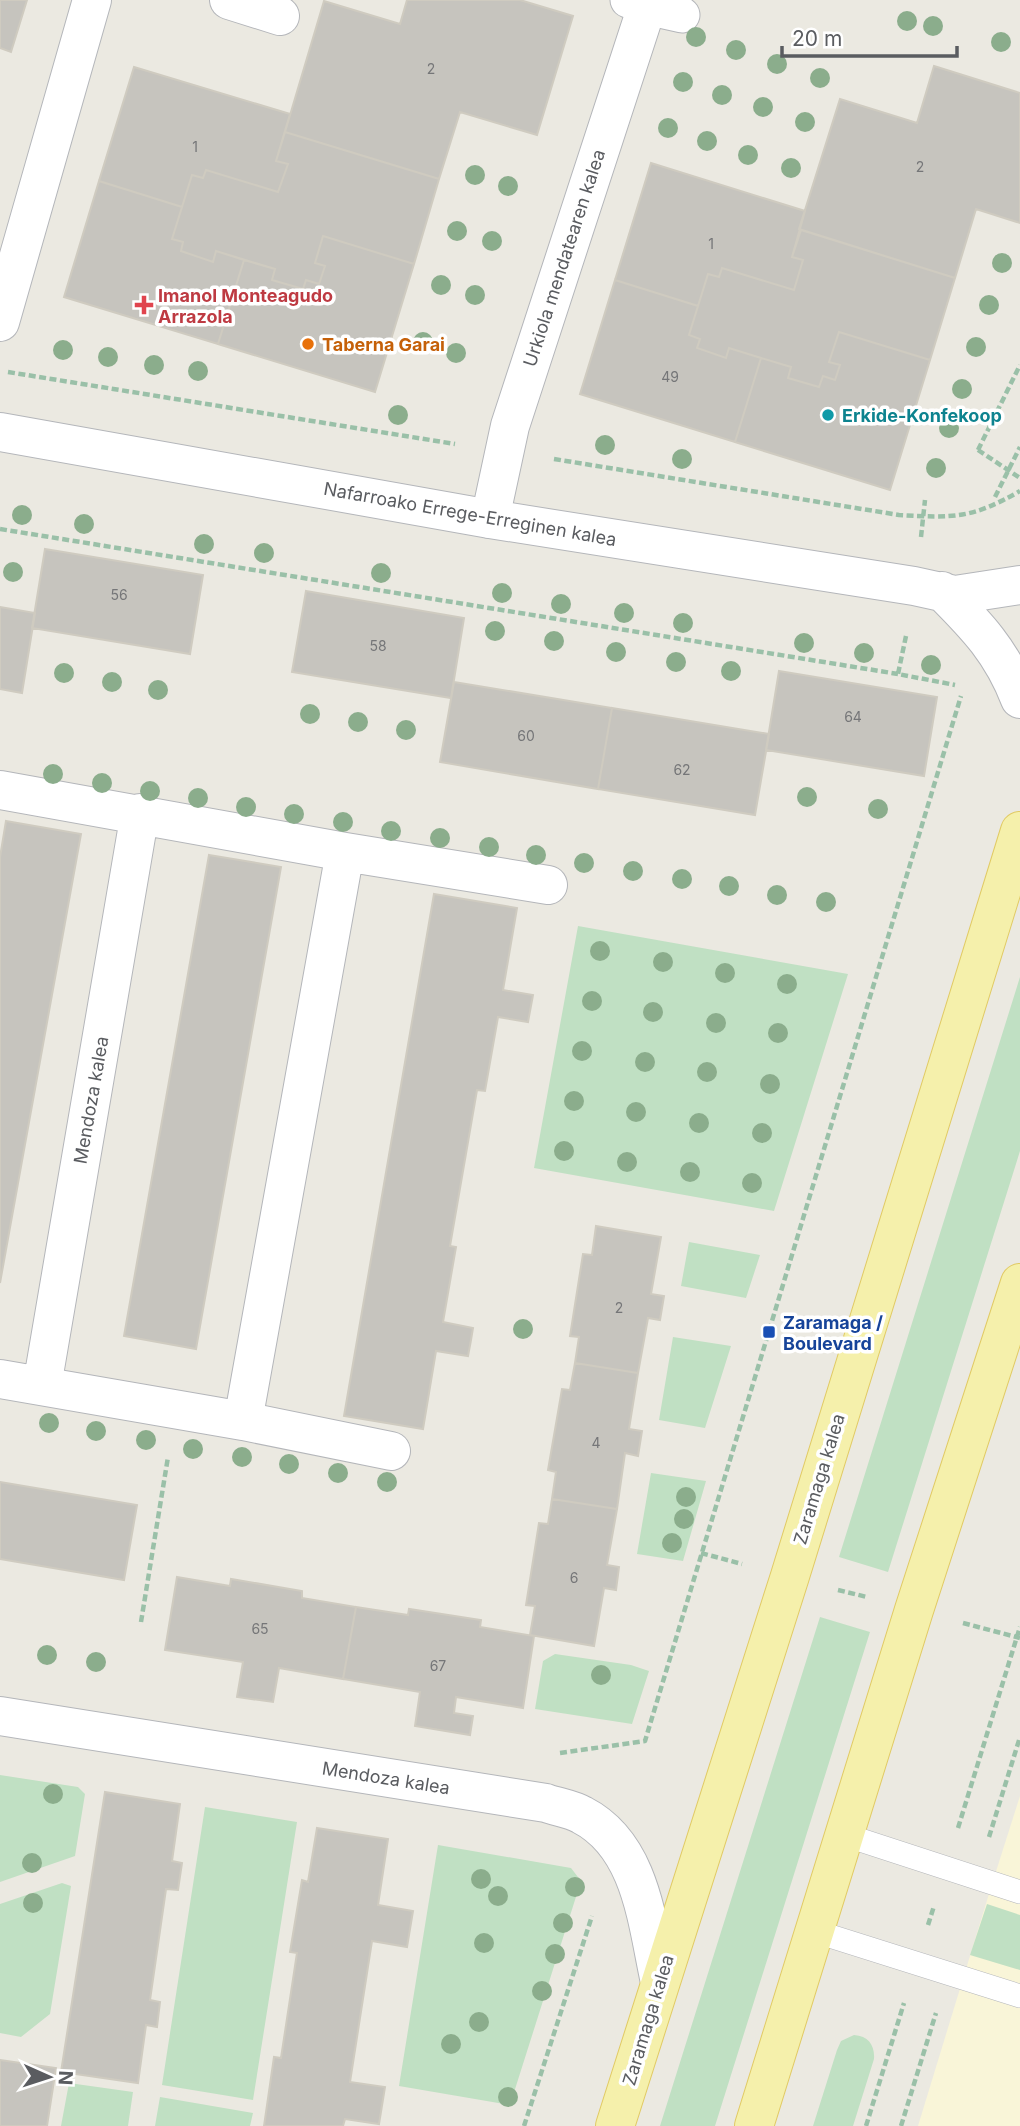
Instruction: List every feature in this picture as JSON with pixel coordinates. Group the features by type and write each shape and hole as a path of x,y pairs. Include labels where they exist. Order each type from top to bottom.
{"main road":[{"name":"Zaramaga kalea","path":"615,2126 790,1576 1020,831"},
{"path":"754,2126 914,1610 1020,1283"}],"street":[{"path":"0,322 92,0"},
{"path":"229,0 280,16"},
{"name":"Urkiola mendatearen kalea","path":"490,519 504,451 651,6"},
{"name":"Nafarroako Errege-Erreginen kalea","path":"0,432 490,519 928,588 955,595 1020,585"},
{"path":"928,588 979,628 1009,671 1020,699"},
{"path":"0,790 548,886"},
{"name":"Mendoza kalea","path":"42,1387 140,813"},
{"path":"243,1421 345,852"},
{"path":"0,1379 243,1421 391,1451"},
{"name":"Mendoza kalea","path":"0,1716 546,1803 582,1814 613,1839 631,1866 660,1982"}],"lane":[{"path":"845,1835 1020,1892"},
{"path":"814,1931 1020,1996"}],"path":[{"path":"1020,365 978,450 1020,478"},
{"path":"0,371 885,513 956,517 988,509 1020,491"},
{"path":"995,497 1020,447"},
{"path":"898,674 928,588 923,516 925,500"},
{"path":"0,529 964,686 645,1741 551,1755 546,1803"},
{"path":"141,1622 176,1411"},
{"path":"701,1553 1020,1638"},
{"path":"524,2126 595,1905"}],"shaded area":[{"path":"1020,1796 1020,2126 918,2126 992,1884"}],"green space":[{"path":"578,926 848,974 774,1211 534,1168"},
{"path":"1020,977 1020,1151 888,1572 839,1557"},
{"path":"689,1242 760,1255 746,1298 681,1286"},
{"path":"673,1337 731,1346 705,1428 659,1420"},
{"path":"651,1473 706,1481 683,1561 637,1554"},
{"path":"820,1617 870,1632 715,2126 660,2126"},
{"path":"555,1654 631,1665 649,1671 632,1724 535,1709 543,1661"},
{"path":"0,1775 78,1787 85,1794 75,1856 0,1882"},
{"path":"205,1807 297,1822 253,2100 162,2085"},
{"path":"438,1845 571,1868 581,1881 510,2105 399,2086"},
{"path":"62,1883 71,1886 50,2014 21,2037 0,2033 0,1904"},
{"path":"987,1904 1020,1915 1020,1970 970,1955"},
{"path":"854,2035 864,2037 870,2042 874,2059 853,2126 813,2126 841,2041"},
{"path":"69,2083 133,2092 128,2126 61,2126"},
{"path":"160,2097 253,2113 250,2126 155,2126"}],"building":[{"path":"0,0 27,0 11,52 0,48"},
{"path":"407,0 520,0 573,16 537,135 460,112 439,179 285,132 324,1 400,24"},
{"path":"934,66 1020,93 1020,223 976,209 955,278 799,229 840,99 917,123"},
{"path":"134,67 290,114 276,161 288,164 278,192 206,170 203,178 192,175 182,207 99,181"},
{"path":"285,132 439,179 414,264 323,236 315,263 325,266 319,284 306,280 303,289 272,280 275,269 216,251 213,262 181,251 183,242 172,239 192,175 203,178 206,170 278,192 288,164 276,161"},
{"path":"651,163 805,211 792,257 803,260 794,290 722,268 719,277 708,274 698,306 615,280"},
{"path":"99,181 182,207 172,239 183,242 181,251 213,262 216,251 244,260 218,344 64,297"},
{"path":"801,230 955,278 930,360 839,332 829,362 840,365 835,380 823,376 819,387 788,378 791,367 729,348 726,358 697,348 700,339 689,335 708,274 719,277 722,268 794,290 803,260 792,257"},
{"path":"323,236 414,264 375,392 218,344 244,260 275,269 272,280 303,289 306,280 319,284 325,266 315,263"},
{"path":"615,280 698,306 689,335 700,339 697,348 726,358 729,348 761,358 735,442 580,394"},
{"name":"Erkide-Konfekoop","path":"839,332 930,360 890,490 735,442 761,358 791,367 788,378 819,387 823,376 835,380 840,365 829,362"},
{"path":"45,549 203,575 190,654 32,628"},
{"path":"306,591 464,618 451,698 292,672"},
{"path":"0,607 35,613 22,693 0,689"},
{"path":"779,671 937,697 924,776 766,750"},
{"path":"454,682 612,708 598,789 440,762"},
{"path":"612,708 769,734 755,815 598,789"},
{"path":"6,821 81,834 0,1283 0,857"},
{"path":"209,855 281,867 196,1349 124,1336"},
{"path":"434,894 517,908 503,990 533,995 528,1022 498,1017 485,1091 477,1090 450,1246 456,1247 443,1322 473,1328 468,1356 436,1351 423,1429 344,1416"},
{"path":"596,1226 661,1237 651,1294 664,1296 660,1320 648,1318 638,1373 575,1363 579,1337 570,1336 583,1254 592,1255"},
{"path":"575,1363 638,1373 629,1429 642,1431 638,1456 625,1453 617,1509 552,1499 556,1472 548,1470 562,1389 570,1390"},
{"path":"0,1482 137,1505 124,1580 0,1559"},
{"path":"552,1499 617,1509 607,1565 619,1567 616,1590 604,1588 594,1646 530,1635 535,1606 526,1605 539,1523 548,1524"},
{"path":"177,1577 230,1586 231,1579 302,1591 302,1598 356,1607 343,1679 279,1668 273,1702 237,1697 243,1662 165,1650"},
{"path":"356,1607 408,1615 409,1609 481,1620 480,1627 534,1636 523,1708 456,1697 454,1713 473,1716 470,1735 415,1726 420,1692 343,1679"},
{"path":"105,1792 180,1804 172,1861 182,1863 178,1890 166,1889 150,2000 160,2002 157,2027 146,2025 138,2083 61,2072"},
{"path":"317,1828 388,1839 378,1905 413,1911 407,1947 372,1941 350,2082 385,2087 379,2124 345,2119 343,2126 264,2126 274,2057 281,2058 297,1953 290,1952 302,1880 308,1882"},
{"path":"0,2060 56,2068 47,2126 0,2126"}],"place":[{"name":"Imanol Monteagudo Arrazola","path":"144,305"},
{"name":"Taberna Garai","path":"308,344"},
{"name":"Erkide-Konfekoop","path":"828,415"},
{"name":"Zaramaga / Boulevard","path":"769,1332"}]}
